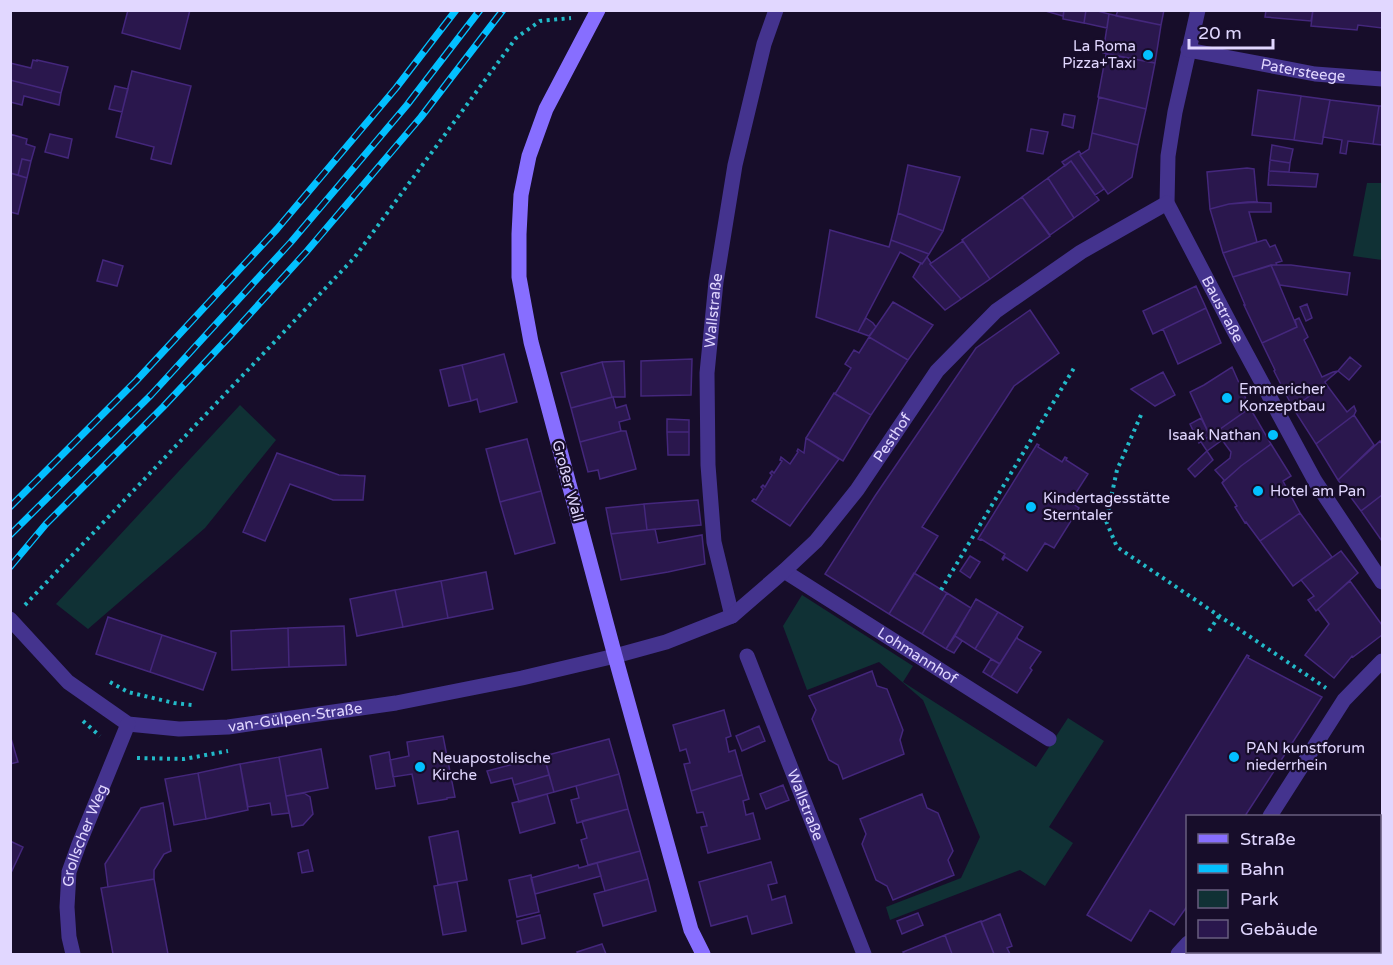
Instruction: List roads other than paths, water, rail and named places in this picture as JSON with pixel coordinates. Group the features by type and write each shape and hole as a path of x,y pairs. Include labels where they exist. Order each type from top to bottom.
{"main road":[{"name":"Großer Wall","path":"597,13 546,110 529,156 521,195 519,277 531,342 615,656 691,930 703,954"}],"street":[{"name":"Wallstraße","path":"732,616 714,542 708,465 707,373 716,282 735,165 764,44 776,10"},
{"name":"Baustraße","path":"1198,10 1174,112 1168,156 1167,203 1315,481 1383,582"},
{"name":"Patersteege","path":"1188,50 1315,74 1383,79"},
{"name":"Pesthof","path":"615,656 666,642 732,616 816,541 857,490 937,371 996,311 1081,252 1167,203"},
{"name":"Lohmannhof","path":"784,571 1049,739"},
{"path":"11,620 68,681 128,724"},
{"name":"van-Gülpen-Straße","path":"128,724 179,729 228,727 396,703 522,678 615,656"},
{"name":"Wallstraße","path":"747,656 864,954"},
{"path":"1271,815 1344,700 1383,661"},
{"name":"Grollscher Weg","path":"73,954 69,937 67,907 69,872 128,724"}],"railway":[{"path":"10,507 136,381 277,229 396,88 456,10"},
{"path":"10,535 151,395 291,242 407,105 480,10"},
{"path":"10,567 46,524 163,407 307,251 421,117 503,10"}],"place":[{"name":"La Roma Pizza+Taxi","path":"1148,55"},
{"name":"Emmericher Konzeptbau","path":"1227,398"},
{"name":"Isaak Nathan","path":"1273,435"},
{"name":"Hotel am Pan","path":"1258,491"},
{"name":"Kindertagesstätte Sterntaler","path":"1031,507"},
{"name":"PAN kunstforum niederrhein","path":"1234,757"},
{"name":"Neuapostolische Kirche","path":"420,767"}]}
